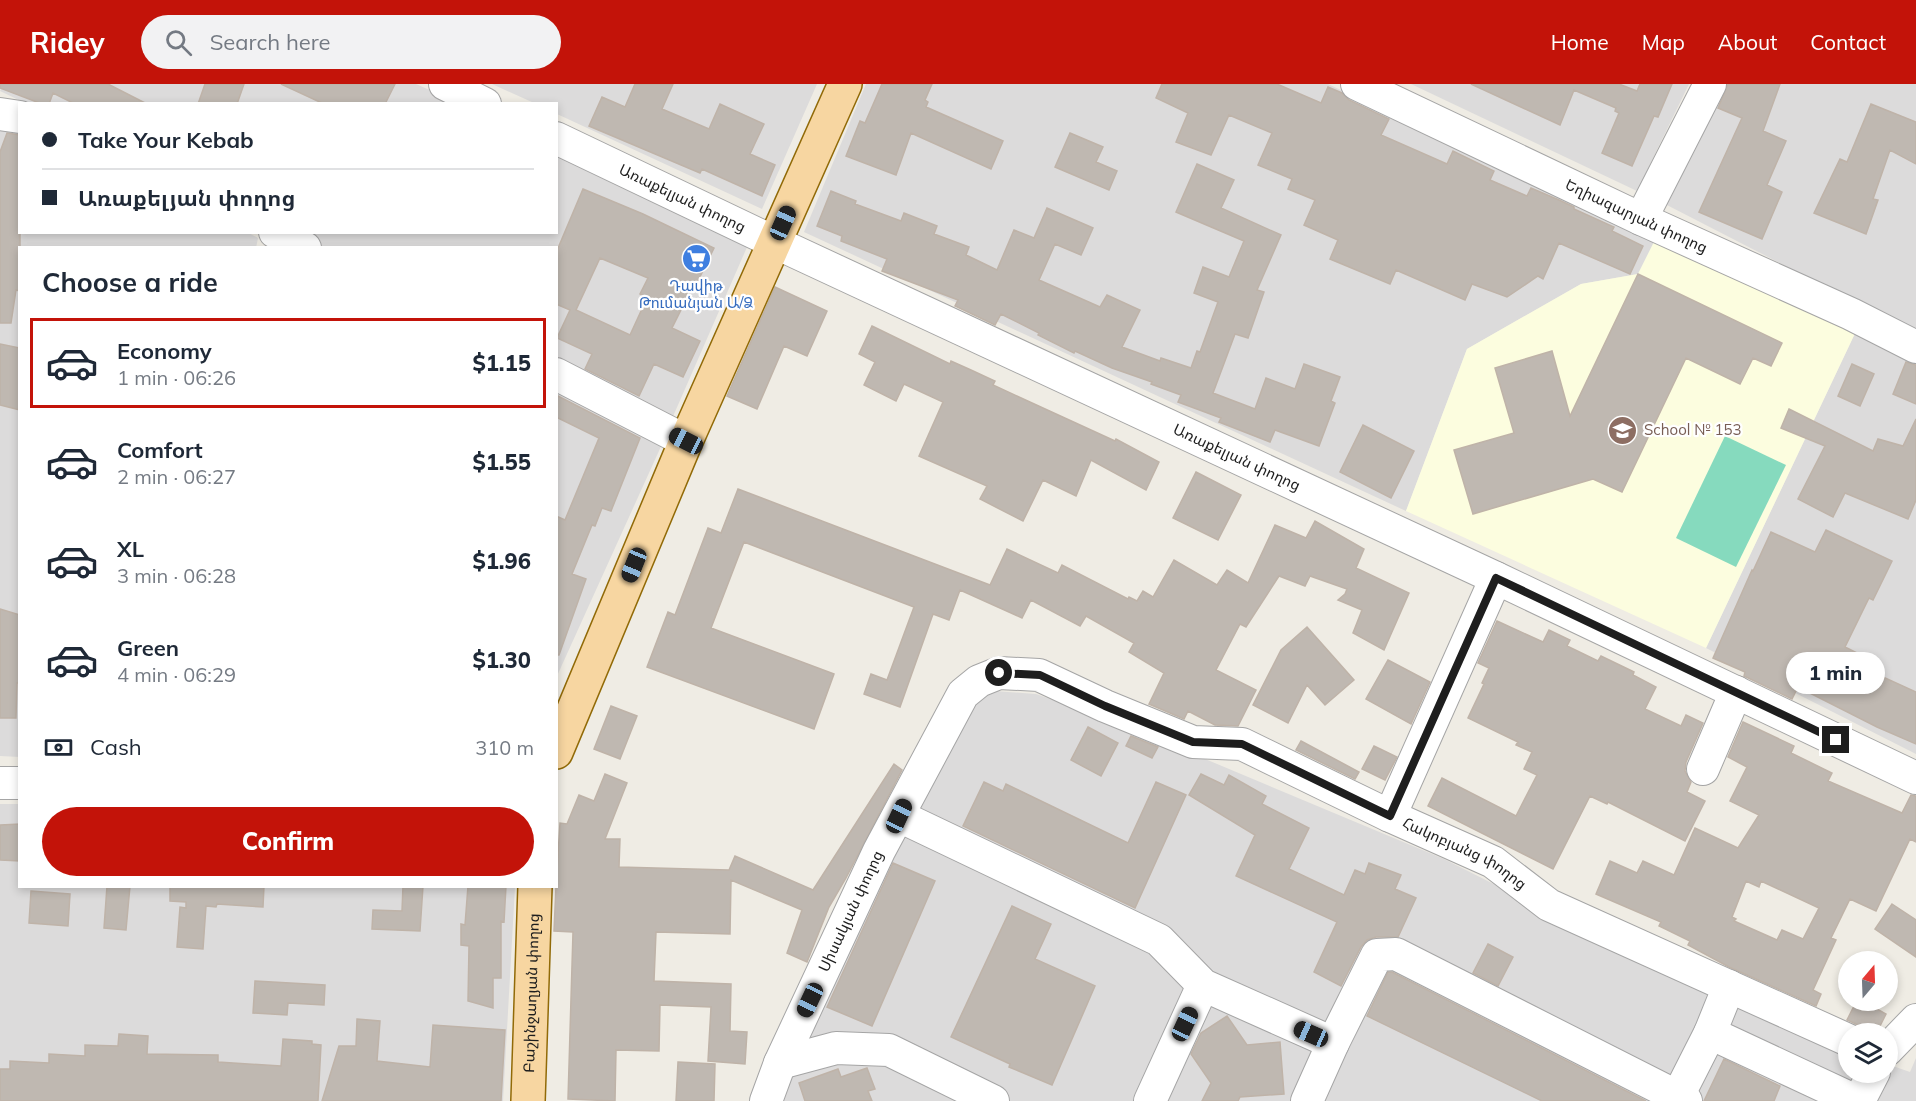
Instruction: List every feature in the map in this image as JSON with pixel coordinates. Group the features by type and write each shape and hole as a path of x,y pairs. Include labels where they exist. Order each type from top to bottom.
{"main road":[{"path":"558,747 686,441 845,84"},
{"name":"Բաշինջաղյան փողոց","path":"528,1101 535,888"}],"street":[{"path":"445,84 481,102"},
{"name":"Եղիազարյան փողոց","path":"1357,84 1641,219 1851,314 1916,347"},
{"path":"1641,219 1710,84"},
{"path":"0,114 18,117"},
{"name":"Առաքելյան փողոց","path":"558,139 1496,578 1916,778"},
{"path":"279,234 301,246"},
{"path":"558,375 686,441"},
{"path":"1390,816 1496,578"},
{"name":"Հակոբյանց փողոց","path":"963,694 979,681 999,673 1040,675 1105,706 1193,742 1242,744 1390,816 1493,862 1549,905 1838,1035"},
{"path":"1703,769 1736,692"},
{"name":"Սիսակյան փողոց","path":"766,1101 780,1063 879,851 963,694"},
{"path":"0,783 18,783"},
{"path":"899,816 1159,940 1203,985 1333,1043"},
{"path":"1307,1101 1377,955 1396,954 1682,1098 1729,986"},
{"path":"1150,1101 1203,985"},
{"path":"1898,1039 1916,1020"},
{"path":"1710,1033 1858,1101 1868,1083"},
{"path":"780,1063 836,1048 889,1050 993,1101"}],"shaded area":[{"path":"3,84 416,84 457,102 23,102 0,91"},
{"path":"492,84 817,84 762,209 558,114 558,102 532,102"},
{"path":"866,84 1328,84 1656,238 1638,274 1581,284 1467,349 1406,511 804,232"},
{"path":"1411,84 1689,84 1637,191"},
{"path":"1719,84 1916,84 1916,333 1661,202"},
{"path":"0,121 18,123 18,234 251,234 258,238 256,246 18,246 18,757 0,756"},
{"path":"558,148 751,238 671,421 558,364 558,246 321,246 296,234 558,234"},
{"name":"School № 153","path":"1656,238 1858,327 1706,648 1406,511 1467,349 1581,284 1638,274"},
{"path":"1858,327 1916,359 1916,754 1706,648"},
{"path":"558,383 663,442 558,674"},
{"path":"981,690 1036,694 1124,725 1444,859 1742,1009 1838,1045 1838,1083 1898,1083 1898,1068 1910,1072 1916,1058 1916,1101 776,1101 922,787"},
{"path":"0,804 18,804 18,888 515,888 503,1101 0,1101"}],"green space":[{"path":"1725,436 1786,465 1736,567 1676,538"}],"building":[{"path":"0,84 108,84 143,102 71,102 53,93 50,102 37,102 0,88"},
{"path":"205,84 244,84 238,102 199,102"},
{"path":"281,84 395,84 386,102 320,102"},
{"path":"635,84 673,84 662,109 709,129 720,104 764,124 750,154 775,165 762,196 702,169 700,173 589,126 602,97 625,107"},
{"path":"882,84 932,84 925,100 928,102 926,107 1003,141 991,169 911,133 896,175 846,156 860,121 865,123"},
{"path":"1162,84 1277,84 1321,103 1328,87 1389,119 1381,135 1447,164 1453,151 1494,171 1490,180 1527,196 1531,188 1559,200 1614,227 1612,231 1643,246 1630,274 1559,243 1543,279 1538,276 1507,297 1472,284 1465,300 1396,270 1390,284 1330,259 1338,240 1304,225 1315,200 1288,189 1292,179 1258,165 1272,133 1229,115 1211,155 1176,142 1188,113 1156,98"},
{"path":"1471,84 1619,84 1637,91 1640,84 1672,84 1658,117 1654,116 1632,166 1602,153 1619,113 1615,111 1616,108 1574,90 1560,125"},
{"path":"1728,84 1780,84 1763,131 1786,141 1767,185 1782,192 1762,239 1699,212 1742,118 1718,108"},
{"path":"1871,104 1916,122 1916,164 1890,150 1873,199 1878,200 1866,234 1814,213 1840,159 1847,162"},
{"path":"7,133 18,135 20,246 18,246 18,290 16,290 11,323 0,323 0,152"},
{"path":"1070,133 1103,147 1096,162 1117,171 1109,190 1055,167"},
{"path":"1197,164 1234,180 1221,208 1281,235 1257,290 1264,292 1248,338 1235,334 1213,393 1255,409 1266,378 1295,389 1304,364 1340,377 1331,401 1335,403 1319,446 1275,430 1270,442 1219,422 1221,418 1178,402 1181,395 1075,351 1074,353 1001,314 995,325 955,306 958,300 882,271 887,259 841,241 842,236 817,226 831,191 856,201 855,204 901,221 904,213 937,226 934,234 969,247 966,255 997,270 1014,230 1034,238 1047,208 1093,228 1081,255 1055,244 1039,280 1100,307 1107,295 1140,310 1122,347 1160,361 1161,358 1191,368 1197,351 1200,352 1218,302 1194,293 1203,267 1229,277 1244,241 1176,212"},
{"path":"583,189 643,214 714,248 672,328 700,341 683,377 654,364 639,396 585,369 592,354 558,338 570,310 558,305 558,248","holes":["600,258 648,278 640,294 647,298 630,335 576,310"]},
{"path":"1638,274 1782,343 1771,366 1753,358 1740,384 1686,358 1622,492 1593,479 1473,514 1454,450 1514,433 1495,368 1552,351 1570,416"},
{"path":"775,287 827,311 807,356 784,346 757,409 727,396"},
{"path":"872,326 950,364 951,361 995,381 993,385 1115,441 1116,439 1159,462 1146,490 1091,460 1076,496 1043,480 1023,521 980,499 987,486 919,456 943,402 904,384 896,401 864,385 875,362 859,354"},
{"path":"0,344 18,348 18,410 0,405"},
{"path":"1906,362 1916,365 1916,404 1893,394"},
{"path":"1852,364 1874,374 1860,406 1838,396"},
{"path":"558,396 640,438 611,511 602,508 595,526 592,525 572,574 586,579 558,655 558,517 565,520 599,438 558,418"},
{"path":"1789,409 1873,451 1878,439 1903,446 1916,419 1916,500 1908,519 1845,493 1833,517 1798,499 1825,446 1781,428"},
{"path":"1363,425 1414,451 1391,498 1340,472"},
{"path":"1196,472 1241,495 1218,540 1173,518"},
{"path":"738,489 990,585 1007,549 1058,573 1062,565 1128,599 1129,597 1137,601 1143,591 1153,597 1174,560 1217,585 1227,570 1248,583 1275,525 1306,538 1315,521 1364,549 1356,568 1409,593 1384,650 1353,633 1362,610 1338,600 1347,589 1310,576 1305,586 1279,576 1246,627 1240,624 1216,670 1256,690 1238,726 1215,725 1188,711 1184,719 1149,704 1164,673 1129,652 1134,643 1086,616 1080,626 1031,600 1022,618 960,590 949,620 933,614 900,707 864,694 871,674 887,680 914,607 744,542 711,628 834,674 814,729 647,667 668,612 675,615 708,528 721,533"},
{"path":"1826,530 1892,561 1873,600 1869,598 1845,647 1877,663 1872,672 1916,692 1916,744 1798,687 1792,699 1744,676 1745,672 1713,658 1771,532 1815,552"},
{"path":"0,609 18,614 18,683 16,718 0,718"},
{"path":"1497,621 1543,642 1549,630 1570,640 1567,646 1598,661 1601,656 1634,672 1633,675 1656,687 1645,709 1681,726 1686,715 1703,723 1686,762 1685,771 1691,782 1687,792 1705,801 1685,841 1608,802 1607,804 1590,796 1553,869 1428,806 1442,778 1516,816 1537,775 1524,769 1532,752 1516,745 1518,742 1468,718 1489,668 1478,663"},
{"path":"1307,627 1354,680 1325,705 1307,685 1288,723 1253,705 1281,650"},
{"path":"1388,660 1430,682 1411,724 1366,699"},
{"path":"611,706 637,716 620,759 594,749"},
{"path":"1743,722 1794,746 1791,753 1832,773 1828,781 1902,813 1911,795 1916,796 1916,842 1910,839 1876,911 1850,899 1831,938 1836,940 1813,990 1821,994 1816,1006 1729,967 1688,945 1690,941 1659,926 1661,922 1596,894 1610,861 1637,873 1643,861 1674,875 1695,828 1738,848 1759,815 1730,801 1747,767 1728,757","holes":["1746,881 1759,887 1761,881 1819,908 1803,939 1782,930 1777,940 1734,921 1736,919 1732,917"]},
{"path":"1088,727 1118,743 1101,776 1071,760"},
{"path":"1131,736 1158,747 1152,758 1126,746"},
{"path":"1301,741 1359,772 1355,779 1296,750"},
{"path":"1374,746 1397,757 1385,780 1362,769"},
{"path":"894,764 902,770 829,907 807,962 787,953 802,910 731,880 730,934 656,932 654,981 731,984 730,1031 747,1032 745,1064 708,1061 711,1007 660,1005 659,1051 616,1050 615,1101 568,1099 573,932 554,931 560,823 567,824 579,795 594,801 605,774 627,783 605,839 620,839 619,867 729,870 735,856 813,890"},
{"path":"1201,774 1224,785 1229,775 1266,796 1262,804 1309,828 1289,869 1344,895 1355,870 1365,874 1369,863 1401,875 1395,889 1416,898 1398,937 1376,937 1367,940 1341,986 1314,972 1337,922 1236,876 1255,835 1189,795"},
{"path":"984,782 1003,791 1006,784 1128,843 1156,782 1186,795 1135,908 963,826"},
{"path":"18,824 18,861 0,860 0,825"},
{"path":"893,863 935,881 872,1026 827,1007"},
{"path":"107,888 130,888 126,930 104,928"},
{"path":"170,888 264,888 263,907 217,904 216,907 206,906 203,949 177,947 180,907 186,908 186,902 170,901"},
{"path":"403,888 423,888 420,931 372,929 373,910 402,911"},
{"path":"468,888 506,888 504,922 501,921 501,978 493,978 493,1008 468,1001 469,946 461,945 461,924 465,925"},
{"path":"31,891 70,894 68,926 29,923"},
{"path":"1892,904 1916,920 1916,957 1875,929"},
{"path":"1012,906 1051,924 1035,959 1095,986 1052,1085 1009,1067 1010,1064 951,1037"},
{"path":"1488,944 1513,957 1498,986 1473,973"},
{"path":"1388,972 1646,1101 1542,1101 1367,1016"},
{"path":"255,981 325,985 324,1005 288,1003 287,1015 253,1013"},
{"path":"1852,1011 1881,1011 1886,1014 1882,1023 1854,1023 1847,1020"},
{"path":"1227,1016 1247,1045 1280,1042 1284,1094 1240,1097 1238,1101 1202,1101 1211,1083 1191,1054 1201,1033"},
{"path":"357,1019 380,1021 377,1061 430,1067 433,1025 505,1030 501,1101 322,1101 339,1046 356,1046"},
{"path":"119,1034 148,1036 147,1054 218,1055 218,1062 281,1066 283,1039 312,1041 312,1044 321,1045 318,1101 0,1101 0,1069 10,1069 10,1061 49,1063 49,1054 85,1056 85,1045 118,1046"},
{"path":"1724,1059 1780,1086 1774,1101 1704,1101"},
{"path":"678,1062 715,1064 714,1101 676,1101"},
{"path":"867,1068 875,1089 868,1091 872,1101 805,1101 799,1083 838,1069 841,1077"}],"place":[{"name":"Դավիթ Թումանյան Ա/Ձ","path":"696,259"},
{"name":"School № 153","path":"1623,430"}],"route":[{"path":"999,673 1040,675 1105,706 1193,742 1242,744 1390,816 1496,578 1836,740"}]}
